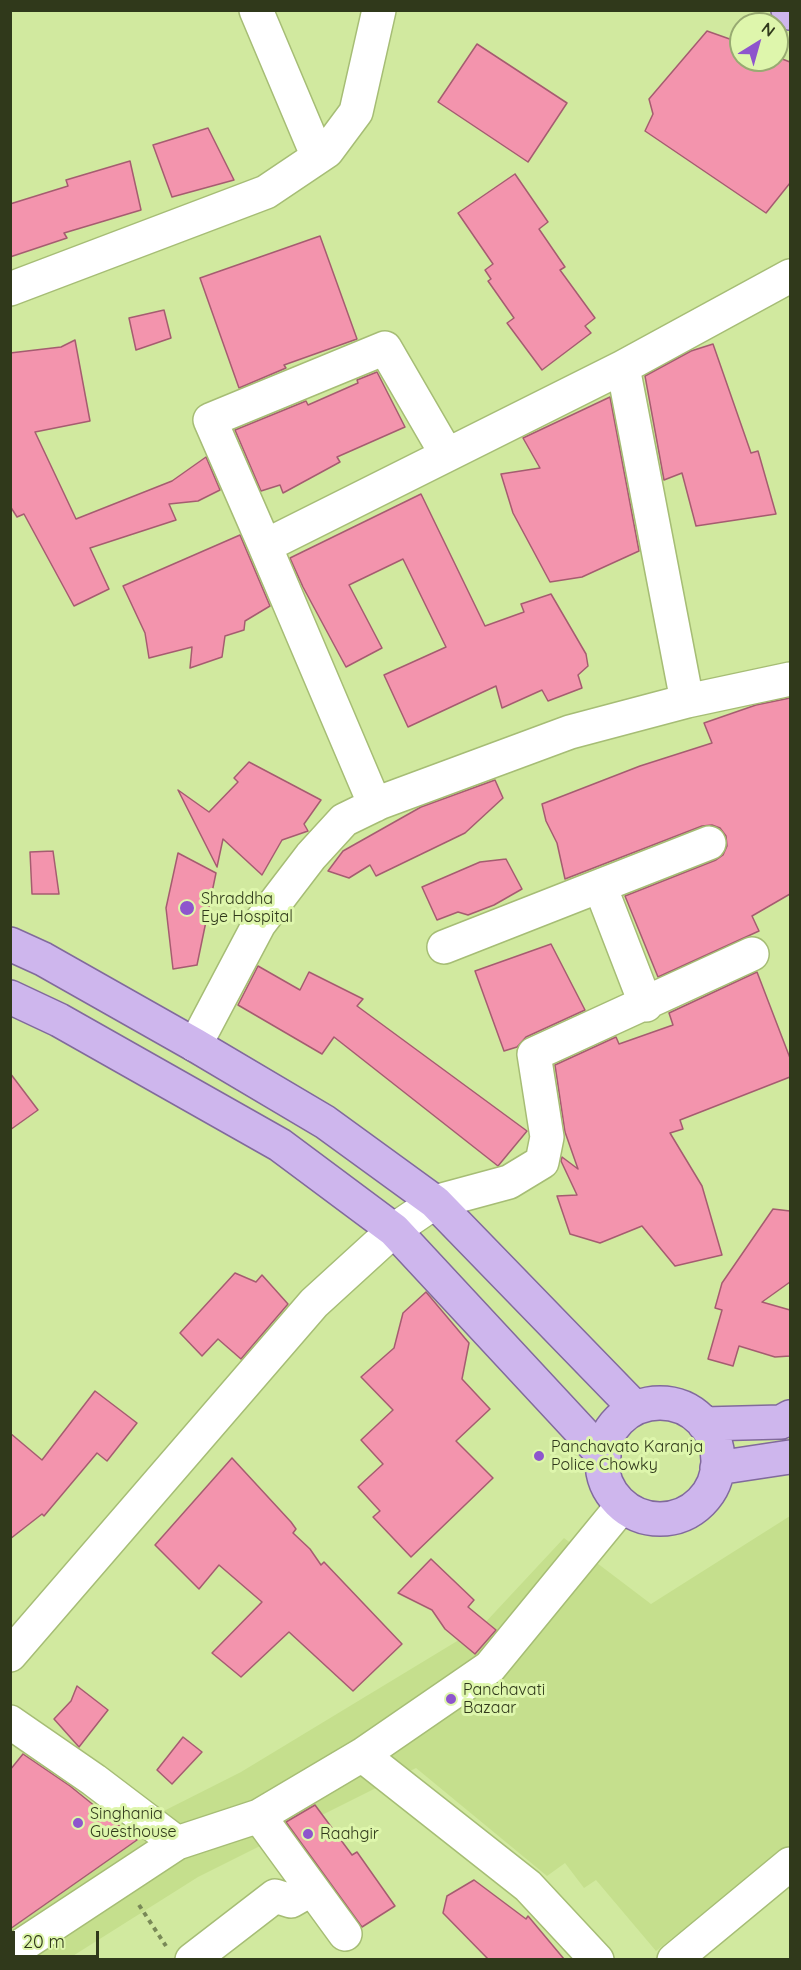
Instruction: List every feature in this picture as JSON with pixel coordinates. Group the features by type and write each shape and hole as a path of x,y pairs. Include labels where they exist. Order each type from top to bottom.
{"main road":[{"path":"10,944 43,959 325,1122 435,1202 635,1408"},
{"path":"14,1002 158,1074 280,1145 394,1230 604,1456"},
{"path":"653,1403 672,1404 690,1411 704,1424 714,1440 719,1458 708,1495 695,1509 677,1518 658,1520 638,1516 622,1506 609,1491 602,1472 607,1434 620,1419 635,1408 653,1403"},
{"path":"704,1424 781,1422 790,1417"},
{"path":"717,1468 790,1457"}],"street":[{"path":"256,10 318,157"},
{"path":"10,289 266,192 327,151 356,112 372,17"},
{"path":"265,546 623,367 790,276"},
{"path":"375,805 210,420 385,348 447,455"},
{"path":"623,367 687,702"},
{"path":"195,1045 259,924 311,856 344,820 375,805 570,732 790,679"},
{"path":"444,947 708,843"},
{"path":"600,886 646,1005"},
{"path":"10,1655 314,1303 394,1230 435,1202 508,1182 542,1162 547,1137 534,1054 646,1005 752,954"},
{"path":"10,1953 177,1843 259,1816 362,1755 490,1666 622,1506"},
{"path":"10,1722 94,1780 177,1843"},
{"path":"362,1755 528,1886 597,1959"},
{"path":"259,1816 345,1934"},
{"path":"674,1959 790,1864"},
{"path":"180,1954 275,1896 291,1901 312,1889"}],"path":[{"path":"122,1879 180,1954"}],"shaded area":[{"path":"790,1516 790,1845 656,1951 596,1880 584,1888 565,1863 547,1876 416,1768 198,1877 68,1959 11,1959 10,1911 136,1825 241,1772 482,1626 564,1538 651,1604"}],"building":[{"path":"707,31 729,39 729,72 789,72 790,62 790,183 766,213 645,131 653,114 649,99"},
{"path":"477,44 567,103 528,162 438,102"},
{"path":"208,128 234,180 172,197 153,145"},
{"path":"130,161 141,210 64,233 67,238 10,257 10,204 68,186 66,180"},
{"path":"515,174 548,222 539,229 565,267 560,270 595,318 585,326 591,333 542,370 507,323 514,318 488,281 491,279 485,270 493,264 458,213"},
{"path":"320,236 357,339 284,365 286,368 239,388 200,278"},
{"path":"164,310 171,338 136,350 129,318"},
{"path":"75,340 90,421 35,432 76,519 172,481 206,457 220,490 198,501 169,504 176,520 90,548 109,589 74,606 24,514 17,517 10,506 10,353 61,347"},
{"path":"713,344 751,453 758,451 776,514 696,526 682,473 664,480 645,376 691,351"},
{"path":"377,372 405,427 337,457 340,462 283,493 280,485 261,491 235,430 306,401 308,405"},
{"path":"610,397 639,551 582,577 550,582 513,513 501,474 540,468 523,438"},
{"path":"421,494 485,626 524,612 521,604 551,594 586,654 588,666 578,675 582,688 548,701 542,690 502,708 496,686 408,727 384,675 446,647 403,559 349,585 382,648 346,667 290,558"},
{"path":"240,535 270,606 245,621 244,630 225,636 222,657 190,668 192,647 149,658 145,633 123,586"},
{"path":"790,698 790,894 752,916 759,931 658,977 625,896 716,860 723,855 727,846 726,836 720,828 712,825 702,826 565,879 557,843 546,821 542,804 640,766 712,743 704,723 756,705"},
{"path":"249,762 321,800 304,824 308,831 282,840 262,875 223,839 217,867 178,790 209,812 238,782 234,778"},
{"path":"495,780 503,798 465,833 376,876 370,865 349,878 328,871 343,851 421,807"},
{"path":"53,851 59,894 32,894 30,852"},
{"path":"178,853 216,873 197,965 173,969 166,908"},
{"path":"506,859 522,889 494,905 468,915 458,912 437,920 422,887 480,862"},
{"path":"551,944 585,1010 526,1037 517,1047 504,1051 475,971"},
{"path":"258,966 300,990 309,972 363,999 357,1006 527,1131 498,1166 334,1037 322,1054 238,1005"},
{"path":"757,972 790,1058 790,1077 680,1120 683,1129 670,1133 702,1186 722,1255 675,1266 642,1226 600,1243 570,1234 557,1196 577,1195 561,1161 562,1157 578,1169 565,1132 555,1065 616,1037 619,1044 673,1025 669,1013"},
{"path":"10,1073 38,1110 10,1130"},
{"path":"773,1209 790,1211 790,1282 762,1302 790,1310 790,1356 775,1357 739,1346 733,1366 708,1359 722,1310 715,1308 722,1283"},
{"path":"235,1273 256,1282 262,1275 288,1304 241,1359 218,1339 202,1356 180,1333"},
{"path":"426,1292 469,1343 462,1379 490,1409 456,1441 493,1478 411,1557 373,1517 380,1511 358,1487 383,1464 361,1440 393,1410 361,1377 394,1348 403,1313"},
{"path":"95,1391 137,1423 107,1461 97,1453 44,1516 42,1514 10,1539 10,1433 42,1460"},
{"path":"232,1458 291,1522 296,1529 293,1533 310,1549 321,1565 324,1562 402,1644 353,1691 289,1632 241,1677 212,1653 262,1602 219,1565 199,1589 155,1545"},
{"path":"431,1559 474,1600 468,1607 496,1630 475,1654 445,1629 432,1610 398,1593"},
{"path":"77,1686 108,1710 79,1747 54,1719 71,1701"},
{"path":"183,1737 202,1752 172,1784 157,1770"},
{"path":"23,1754 70,1786 137,1840 10,1929 10,1770"},
{"path":"315,1805 352,1855 357,1852 395,1906 362,1927 286,1822"},
{"path":"474,1880 526,1919 528,1916 564,1959 488,1959 443,1913 447,1896"}],"place":[{"name":"Shraddha Eye Hospital","path":"187,908"},
{"name":"Panchavato Karanja Police Chowky","path":"539,1456"},
{"name":"Panchavati Bazaar","path":"451,1699"},
{"name":"Singhania Guesthouse","path":"78,1823"},
{"name":"Raahgir","path":"308,1834"}]}
